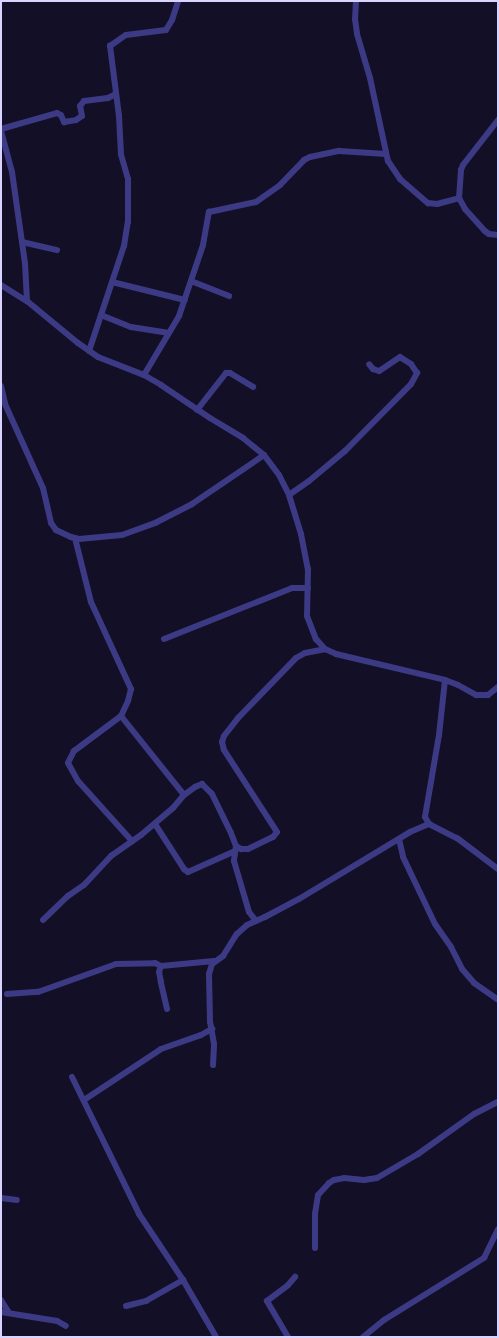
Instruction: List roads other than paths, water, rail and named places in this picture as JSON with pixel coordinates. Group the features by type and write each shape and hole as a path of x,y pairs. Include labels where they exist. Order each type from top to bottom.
{"street":[{"path":"89,350 125,241 129,199 126,169 121,154 111,45 126,35 166,30 172,20 178,1"},
{"path":"356,1 355,19 357,34 370,78 386,154 400,179 428,203 437,204 459,198"},
{"path":"27,301 22,242 12,172 1,130 57,113 61,115 64,122 76,120 82,116 80,106 84,102 108,98 116,94"},
{"path":"498,120 463,165 461,170 459,198 470,216 488,234 498,235"},
{"path":"144,375 179,316 203,245 209,212 256,202 280,185 304,160 310,157 339,151 386,154"},
{"path":"22,242 57,250"},
{"path":"191,281 229,296"},
{"path":"112,282 185,300"},
{"path":"1,285 27,301 89,350 109,362 144,375 161,385 197,410 243,438 264,455 279,475 289,495 301,534 308,569 307,616 316,639 325,649 336,654 445,680 480,695 488,695 498,687"},
{"path":"101,315 132,327 168,333"},
{"path":"289,495 309,481 345,451 411,384 417,373 411,364 400,357 379,372 372,369 369,364"},
{"path":"197,410 226,372 253,387"},
{"path":"1,386 5,404 43,488 51,523 62,534 75,538 122,534 157,522 192,504 264,455"},
{"path":"75,538 91,602 131,689 128,701 121,716 74,751 68,763 78,781 132,841"},
{"path":"164,639 292,588 308,588"},
{"path":"155,824 184,869 188,872 235,848 248,849 273,837 277,832 224,750 222,742 224,736 238,718 296,658 307,653 325,649"},
{"path":"445,680 439,735 425,817 429,824 457,838 498,869"},
{"path":"121,716 184,795"},
{"path":"43,920 68,896 84,885 111,856 155,824 173,808 184,795 202,784 208,788 231,833 235,848 234,861 250,912 256,921"},
{"path":"7,994 38,992 116,964 155,963 161,966 214,961 223,956 242,929 299,899 399,839 429,824"},
{"path":"399,839 403,857 435,924 451,946 462,969 474,983 498,1000"},
{"path":"213,1065 214,1051 208,974 214,961"},
{"path":"161,966 159,972 167,1009"},
{"path":"84,1100 161,1049 201,1035 212,1029"},
{"path":"72,1076 99,1135 139,1214 183,1280 216,1337"},
{"path":"315,1248 315,1214 318,1195 329,1183 334,1180 344,1178 364,1180 378,1178 418,1154 474,1114 498,1102"},
{"path":"1,1198 17,1200"},
{"path":"363,1337 384,1320 484,1258 498,1229"},
{"path":"288,1337 267,1301 288,1285 295,1277"},
{"path":"126,1306 146,1301 183,1280"},
{"path":"1,1300 8,1313"},
{"path":"1,1312 57,1321 66,1326"}]}
